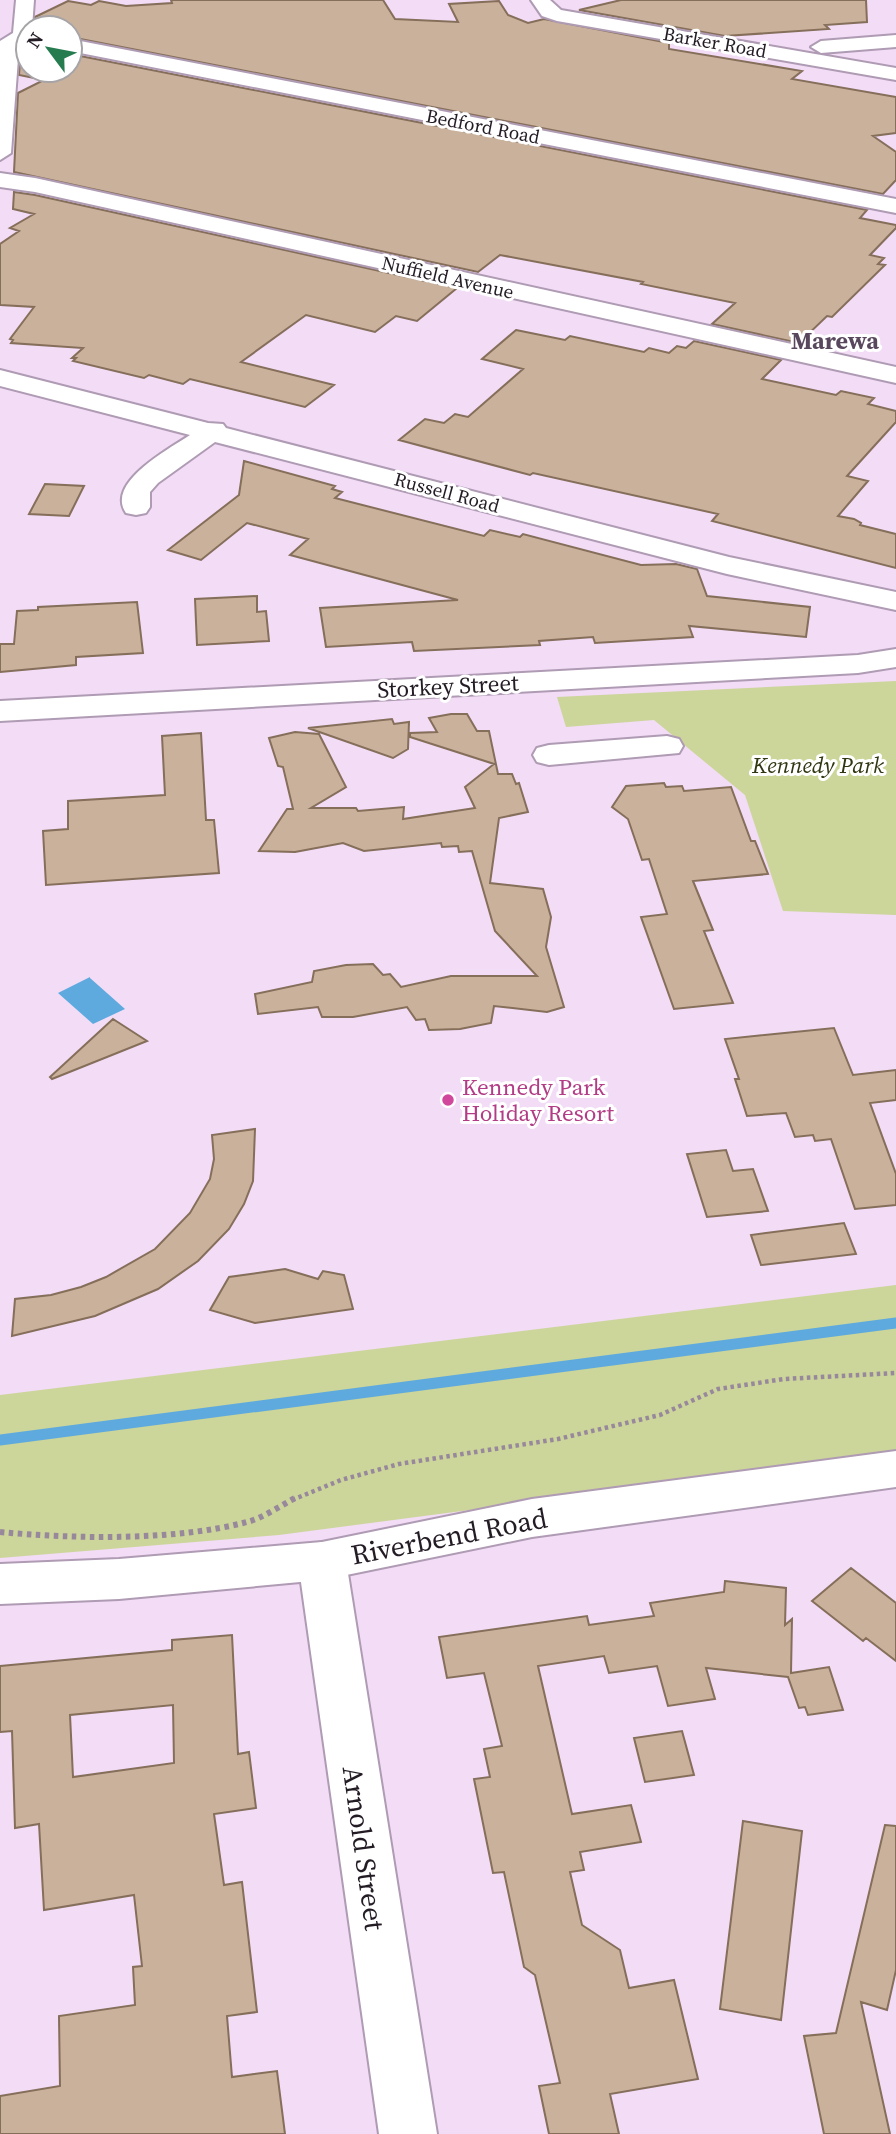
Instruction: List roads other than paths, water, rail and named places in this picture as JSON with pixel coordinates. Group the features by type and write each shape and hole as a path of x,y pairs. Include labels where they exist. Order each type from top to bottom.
{"street":[{"name":"Barker Road","path":"540,0 549,12 557,15 896,74"},
{"path":"0,153 9,42 14,40"},
{"path":"797,56 831,46 896,41"},
{"name":"Bedford Road","path":"84,48 896,206"},
{"name":"Nuffield Avenue","path":"0,180 47,187 896,375"},
{"name":"Russell Road","path":"0,378 214,430 727,565 896,601"},
{"path":"136,506 136,491 148,477 214,430"},
{"name":"Storkey Street","path":"0,711 844,665 896,659"},
{"path":"549,755 667,746"},
{"name":"Riverbend Road","path":"0,1584 119,1579 322,1561 532,1518 896,1468"},
{"name":"Arnold Street","path":"322,1561 408,2134"}],"water":[{"path":"90,977 125,1009 93,1024 58,993"}],"waterway":[{"path":"0,1440 896,1323"}],"place":[{"name":"Kennedy Park Holiday Resort","path":"448,1100"}],"district":[{"name":"Marewa","path":"835,341"}],"park label":[{"name":"Kennedy Park","path":"818,765"}]}
